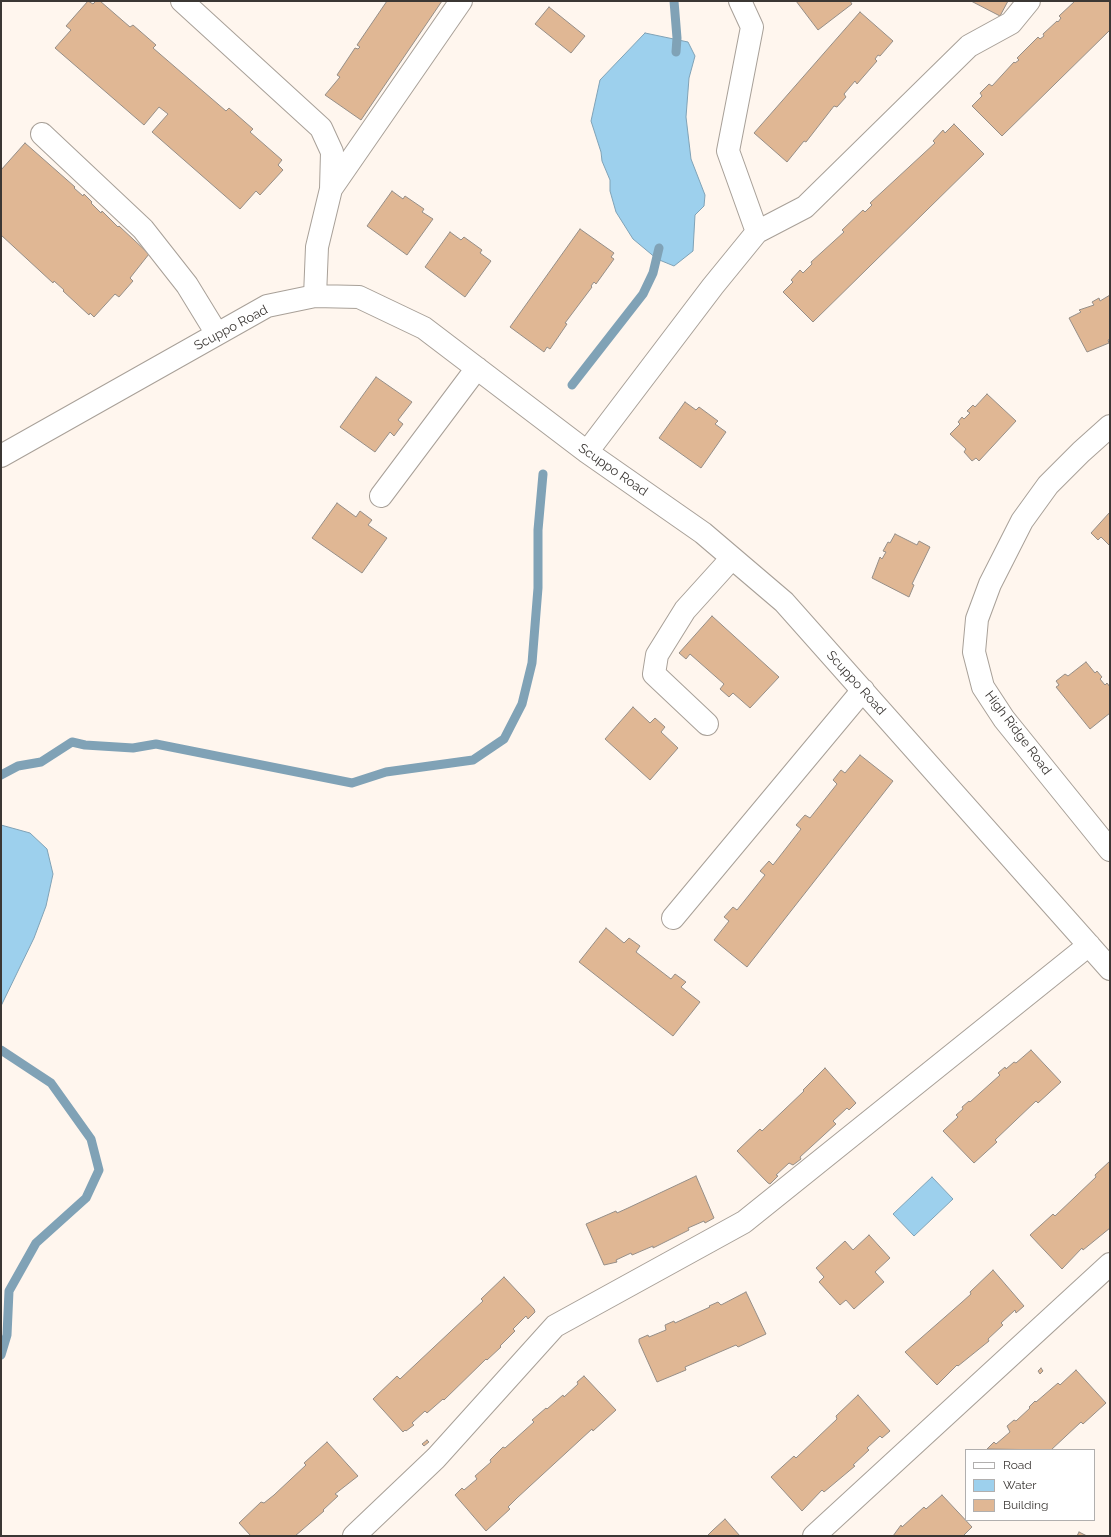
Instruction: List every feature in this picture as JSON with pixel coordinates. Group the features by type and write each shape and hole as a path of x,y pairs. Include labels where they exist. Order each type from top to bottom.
{"street":[{"path":"182,1 321,128 332,152 331,188 317,247 315,296"},
{"path":"331,188 461,1"},
{"path":"740,1 752,27 728,151 757,232"},
{"path":"587,452 713,286 757,232 805,207 969,46 1010,23 1029,1"},
{"path":"42,134 143,229 187,286 217,334"},
{"name":"Scuppo Road","path":"1,456 267,306 315,296 359,297 424,328 587,452 703,533 784,602 1110,969"},
{"path":"381,496 477,368"},
{"name":"High Ridge Road","path":"1110,426 1048,485 1022,521 990,584 977,619 974,652 983,687 1004,719 1110,850"},
{"path":"707,724 654,674 657,655 685,610 732,558"},
{"path":"673,918 863,690"},
{"path":"354,1536 436,1458 555,1326 744,1222 1089,945"},
{"path":"814,1536 1110,1264"}],"water":[{"path":"645,33 688,42 695,56 689,78 686,117 691,159 705,195 704,206 695,215 693,251 674,266 657,259 633,239 616,212 610,191 610,180 602,161 601,152 591,121 600,80"},
{"path":"1,825 30,833 47,849 53,874 46,906 34,938 1,1006"},
{"path":"932,1177 953,1199 914,1236 893,1214"}],"building":[{"path":"88,1 93,4 96,1 100,1 130,27 133,25 156,45 153,48 226,111 229,108 253,129 250,132 282,160 278,165 283,170 260,195 256,191 240,209 152,132 168,114 159,107 144,125 55,48 71,30 66,26"},
{"path":"387,1 442,1 361,120 325,95 340,77 337,75 355,48 358,49 360,47 357,45"},
{"path":"796,1 850,1 852,4 818,30"},
{"path":"971,1 1008,1 1000,16"},
{"path":"1075,1 1110,1 1110,30 1002,136 972,106 982,96 980,93 989,84 992,86 1014,62 1015,63 1019,60 1017,58 1038,37 1040,39 1044,36 1043,34 1057,21 1058,22 1061,18 1059,16"},
{"path":"549,7 585,36 571,53 535,24"},
{"path":"860,12 893,41 880,56 878,55 875,59 877,61 857,84 855,81 844,94 846,97 837,107 834,106 806,142 804,141 787,162 754,133"},
{"path":"954,124 984,154 813,322 783,292 793,282 791,280 800,270 803,273 812,264 811,262 844,232 842,230 863,210 865,212 872,205 870,203 935,143 933,141 943,130 945,133"},
{"path":"25,143 75,187 74,188 83,196 84,194 101,213 102,211 149,254 130,278 133,281 119,297 115,294 94,317 90,313 89,315 63,291 64,290 54,281 53,283 1,235 1,170"},
{"path":"392,191 403,199 405,196 424,209 422,212 433,219 407,255 367,226"},
{"path":"580,229 614,253 611,257 614,259 596,284 594,282 591,286 592,287 565,323 567,324 550,349 547,347 544,352 510,327"},
{"path":"450,232 461,240 464,237 482,250 480,253 491,261 465,297 425,267"},
{"path":"1110,295 1109,343 1087,352 1069,318 1081,312 1079,310 1094,305 1092,302 1099,298 1100,301"},
{"path":"376,377 412,402 398,420 403,424 394,436 390,432 375,452 340,427"},
{"path":"987,394 1016,421 979,461 976,458 972,461 964,452 966,449 950,434 960,424 958,422 962,417 964,419 970,413 967,411 973,405 975,407"},
{"path":"685,402 696,410 699,407 718,421 715,424 726,432 701,468 659,438"},
{"path":"337,503 356,517 360,511 372,520 368,525 387,538 362,573 312,538"},
{"path":"1110,512 1110,546 1101,537 1098,540 1091,533"},
{"path":"895,534 917,545 919,541 930,547 912,584 914,585 909,597 872,578 880,557 882,559 886,552 883,551"},
{"path":"712,616 779,677 750,708 733,693 729,697 720,689 724,684 690,654 686,659 679,653"},
{"path":"1086,662 1095,673 1097,671 1102,677 1100,679 1105,685 1107,683 1110,687 1110,713 1090,729 1056,687 1059,685 1056,681 1065,674 1068,676"},
{"path":"633,707 650,723 655,718 665,727 661,732 678,748 650,780 605,739"},
{"path":"860,755 893,781 747,967 714,940 729,921 724,917 733,907 737,910 765,875 760,871 769,861 773,865 801,829 796,825 805,815 810,818 837,784 833,780 841,770 845,773"},
{"path":"606,928 624,943 629,938 640,946 636,952 671,979 675,974 686,982 681,987 700,1002 673,1036 579,962"},
{"path":"1031,1050 1061,1082 1038,1103 1036,1101 995,1140 997,1142 974,1163 943,1131 958,1117 956,1115 963,1109 962,1107 969,1101 970,1102 1000,1075 998,1073 1005,1067 1006,1069 1014,1062 1016,1063"},
{"path":"825,1068 856,1103 849,1110 847,1108 833,1121 836,1124 800,1157 801,1159 793,1165 789,1163 776,1175 778,1176 770,1184 737,1151 760,1129 762,1131 804,1091 803,1090"},
{"path":"1110,1161 1110,1228 1083,1250 1082,1248 1062,1269 1030,1235 1053,1214 1055,1216 1096,1177 1095,1175"},
{"path":"696,1176 714,1218 705,1223 704,1221 688,1228 689,1230 653,1248 653,1246 632,1255 631,1253 616,1260 617,1262 604,1265 586,1224 616,1211 617,1213"},
{"path":"869,1235 890,1258 875,1272 884,1282 854,1309 846,1300 840,1305 819,1282 824,1277 816,1268 845,1241 853,1250"},
{"path":"993,1270 1024,1306 1016,1313 1015,1310 1001,1323 1003,1325 988,1339 989,1341 958,1366 957,1365 937,1385 905,1352 971,1294 970,1292"},
{"path":"504,1277 534,1309 535,1312 528,1319 526,1316 513,1329 515,1331 500,1346 501,1347 487,1360 486,1359 444,1400 443,1399 427,1413 425,1411 412,1423 414,1425 403,1432 373,1399 397,1376 400,1379 483,1301 481,1299"},
{"path":"746,1292 766,1334 738,1347 736,1345 685,1367 686,1370 657,1382 639,1339 648,1335 649,1337 666,1330 665,1325 674,1321 675,1323 718,1302 721,1305"},
{"path":"1041,1368 1043,1371 1040,1374 1038,1371"},
{"path":"1076,1370 1106,1403 1083,1424 1081,1422 1052,1449 987,1449 994,1442 996,1444 1010,1432 1007,1426 1014,1420 1016,1421 1035,1401 1036,1402 1058,1383 1060,1385"},
{"path":"584,1376 616,1410 593,1431 592,1429 517,1498 508,1507 510,1509 486,1531 455,1495 462,1488 464,1490 477,1479 475,1476 491,1462 490,1460 503,1447 505,1448 534,1422 532,1420 546,1408 547,1409 563,1395 564,1397"},
{"path":"858,1395 890,1431 882,1438 880,1436 867,1448 869,1450 853,1465 855,1466 824,1492 822,1490 802,1511 771,1477 794,1456 796,1458 837,1419 836,1416"},
{"path":"427,1440 429,1442 424,1446 422,1444"},
{"path":"327,1442 358,1476 335,1494 338,1496 323,1510 324,1511 295,1536 251,1536 239,1523 261,1502 264,1503 274,1495 306,1465 304,1463"},
{"path":"942,1495 972,1527 963,1536 893,1536 901,1525 902,1527 924,1507 926,1509"},
{"path":"725,1519 740,1536 707,1536 713,1530"},
{"path":"1079,1532 1087,1536 1077,1536"}],"waterway":[{"path":"674,1 677,38 676,52"},
{"path":"572,385 643,294 653,273 659,248"},
{"path":"1,775 18,766 41,762 72,742 85,745 133,748 156,744 352,783 386,772 473,760 504,739 522,704 532,663 538,588 538,530 543,474"},
{"path":"1,1050 51,1083 91,1139 99,1170 86,1198 36,1243 9,1291 7,1335 1,1355"}]}
